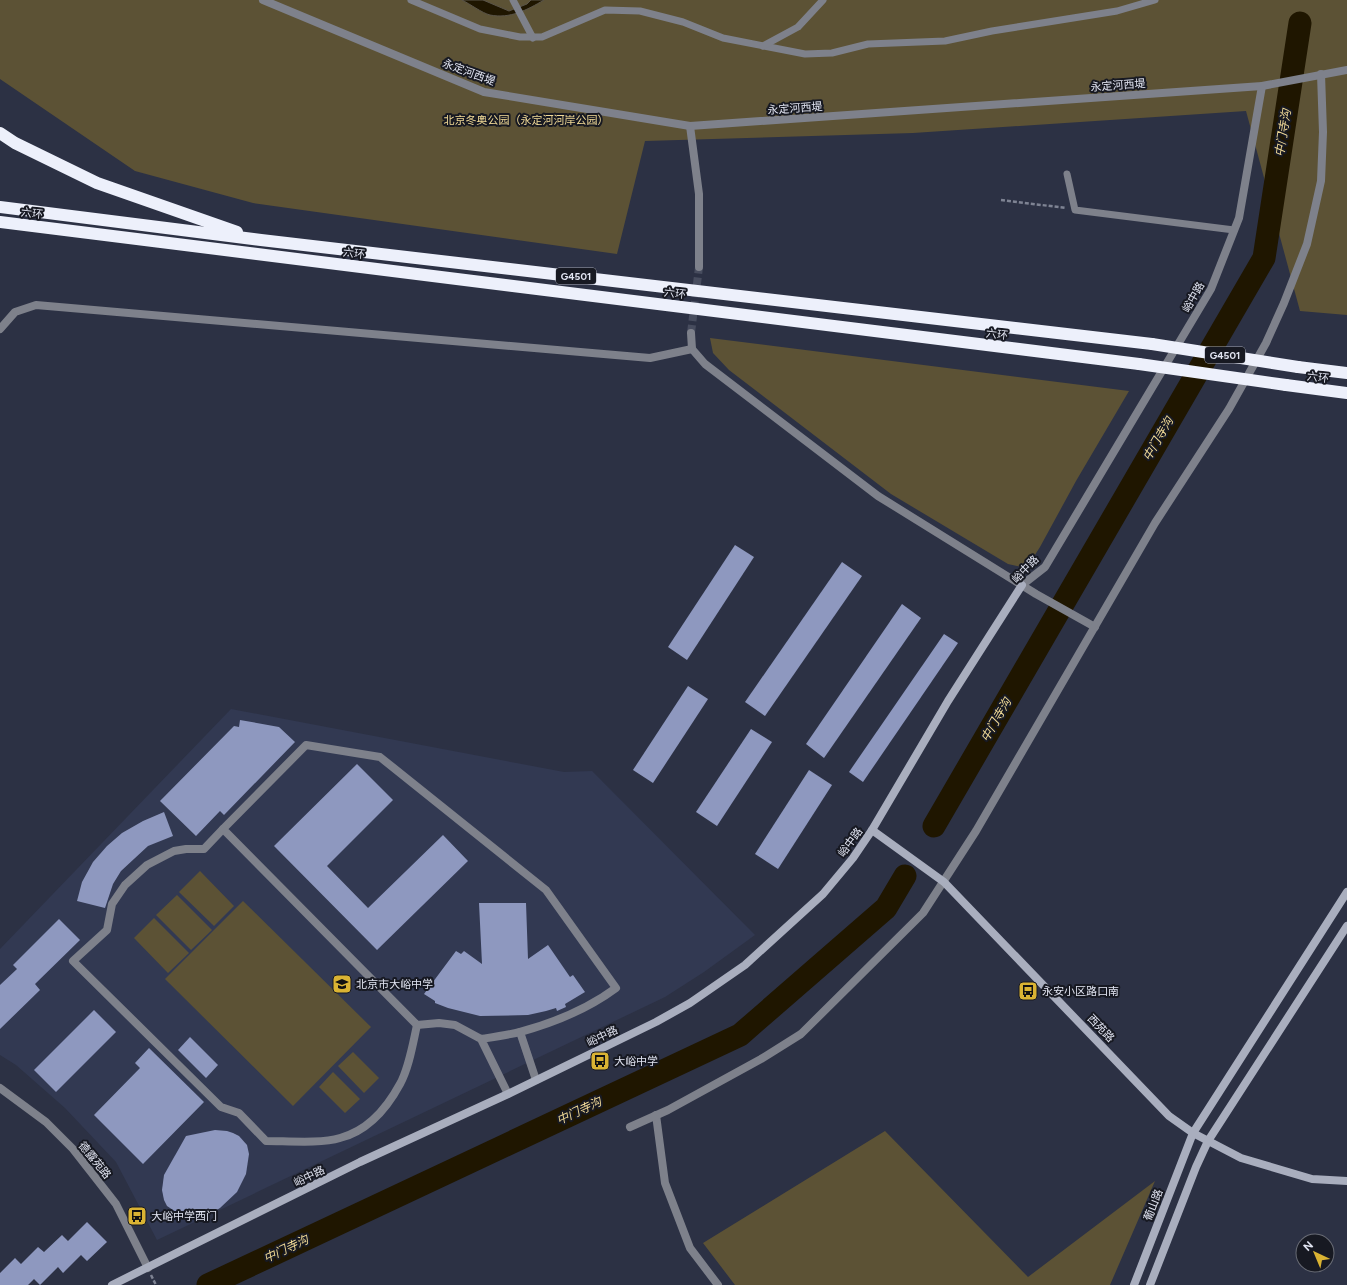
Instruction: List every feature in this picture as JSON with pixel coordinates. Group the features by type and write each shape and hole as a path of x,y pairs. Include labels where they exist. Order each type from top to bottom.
{"highway":[{"path":"0,133 15,143 97,183 261,240"},
{"name":"六环","path":"0,207 261,240 1152,344 1298,367 1347,373"},
{"name":"六环","path":"0,223 1139,364 1286,386 1347,393"}],"main road":[{"name":"峪中路","path":"112,1285 360,1162 508,1094 649,1025 690,1003 745,965 823,894 853,858 872,830 948,701 1022,585"},
{"name":"西苑路","path":"872,830 944,882 1169,1116 1193,1133 1241,1158 1312,1180 1347,1181"},
{"name":"葡山路","path":"1134,1285 1193,1133 1347,892"},
{"path":"1150,1285 1196,1167 1208,1141 1347,926"}],"street":[{"name":"永定河西堤","path":"263,0 484,92 690,126 1262,86 1347,70"},
{"path":"630,1126 668,1110 761,1059 801,1034 923,913 944,882 976,831 1156,523 1236,398 1266,343 1284,303 1307,244 1321,181 1323,132 1321,75"},
{"name":"峪中路","path":"1022,585 1045,566 1211,289 1239,218 1262,86"},
{"path":"690,126 699,194 699,267"},
{"path":"0,329 14,312 36,305 650,358 692,349"},
{"path":"691,333 692,349 705,364 878,496 1036,594 1094,627"},
{"path":"417,1025 410,1054 400,1084 375,1118 358,1132 339,1139 315,1141 266,1141 239,1113 221,1106 73,961 107,930 112,904 125,885 148,865 174,851 204,849 306,745 380,757 546,890 616,988 608,994 562,1018 520,1032 481,1039"},
{"path":"223,829 417,1025"},
{"path":"417,1025 439,1023 455,1025 481,1039 508,1094"},
{"path":"520,1032 536,1080"},
{"name":"德露苑路","path":"0,1088 46,1122 73,1149 116,1204 148,1268"},
{"path":"656,1115 666,1183 690,1248 718,1285"}],"lane":[{"path":"411,0 480,29 520,37 542,37 605,10 640,11 684,22 723,38 805,54 832,53 868,44 945,41 992,31 1117,11 1155,0"},
{"path":"513,0 533,38"},
{"path":"763,46 798,27 823,0"},
{"path":"1066,174 1075,210 1234,230"}],"path":[{"path":"1001,200 1075,210"}],"shaded area":[{"path":"462,0 483,0 509,11 527,4 531,0 544,0 518,13 497,16 487,14"},
{"name":"北京市大峪中学","path":"231,709 564,772 592,771 755,935 704,972 665,997 157,1240 116,1162 65,1108 16,1065 0,1055 0,949"}],"green space":[{"name":"北京冬奥公园（永定河河岸公园）","path":"0,0 1347,0 1347,315 1300,311 1246,111 913,133 645,141 617,254 253,203 135,171 0,79"},
{"path":"710,338 1129,391 1076,481 1040,547 1031,561 1022,567 1008,564 891,494 729,370 713,353"},
{"path":"200,871 234,906 214,926 179,892"},
{"path":"177,895 212,930 191,950 156,915"},
{"path":"243,901 371,1027 293,1106 165,979"},
{"path":"154,918 189,953 168,973 134,938"},
{"path":"353,1052 379,1078 364,1093 338,1066"},
{"path":"333,1072 360,1099 345,1113 319,1087"},
{"path":"885,1131 1028,1277 1155,1181 1110,1285 735,1285 703,1243"}],"building":[{"path":"735,545 754,557 687,660 668,647"},
{"path":"842,562 862,576 765,716 745,702"},
{"path":"902,604 921,618 824,758 806,744"},
{"path":"944,634 958,643 863,782 849,772"},
{"path":"688,686 708,699 653,783 633,770"},
{"path":"240,720 279,727 295,742 224,815 220,811 196,836 160,801 234,726 239,727"},
{"path":"751,729 772,742 717,826 696,812"},
{"path":"357,764 393,800 327,866 368,908 443,835 468,861 377,950 274,846"},
{"path":"809,770 832,785 778,869 755,854"},
{"path":"164,812 173,836 148,846 121,871 113,884 105,908 77,901 82,882 93,862 107,846 122,833 143,821"},
{"path":"479,903 526,903 528,959 548,945 570,977 573,975 585,992 565,1004 566,1007 557,1011 556,1008 528,1015 480,1016 435,1003 435,1001 424,994 456,951 461,954 464,951 482,964"},
{"path":"59,919 80,940 35,984 40,990 0,1029 0,985 17,969 13,965"},
{"path":"94,1010 116,1032 56,1092 34,1070"},
{"path":"190,1037 218,1065 206,1078 178,1050"},
{"path":"149,1048 204,1102 143,1164 94,1115 140,1068 135,1063"},
{"path":"215,1130 233,1133 239,1136 247,1145 249,1154 246,1174 237,1192 220,1208 207,1216 190,1218 182,1216 167,1206 164,1200 162,1190 164,1175 186,1136"},
{"path":"87,1222 107,1242 87,1261 81,1255 63,1273 58,1267 40,1285 34,1279 28,1285 0,1285 0,1273 15,1258 21,1264 38,1247 44,1252 62,1235 68,1241"}],"waterway":[{"name":"中门寺沟","path":"934,826 1264,258 1300,23"},
{"name":"中门寺沟","path":"208,1285 740,1035 886,908 905,876"}],"tunnel":[{"path":"691,333 699,267"}],"place":[{"name":"北京市大峪中学","path":"342,984"},
{"name":"永安小区路口南","path":"1028,991"},
{"name":"大峪中学","path":"600,1061"},
{"name":"大峪中学西门","path":"137,1216"}]}
